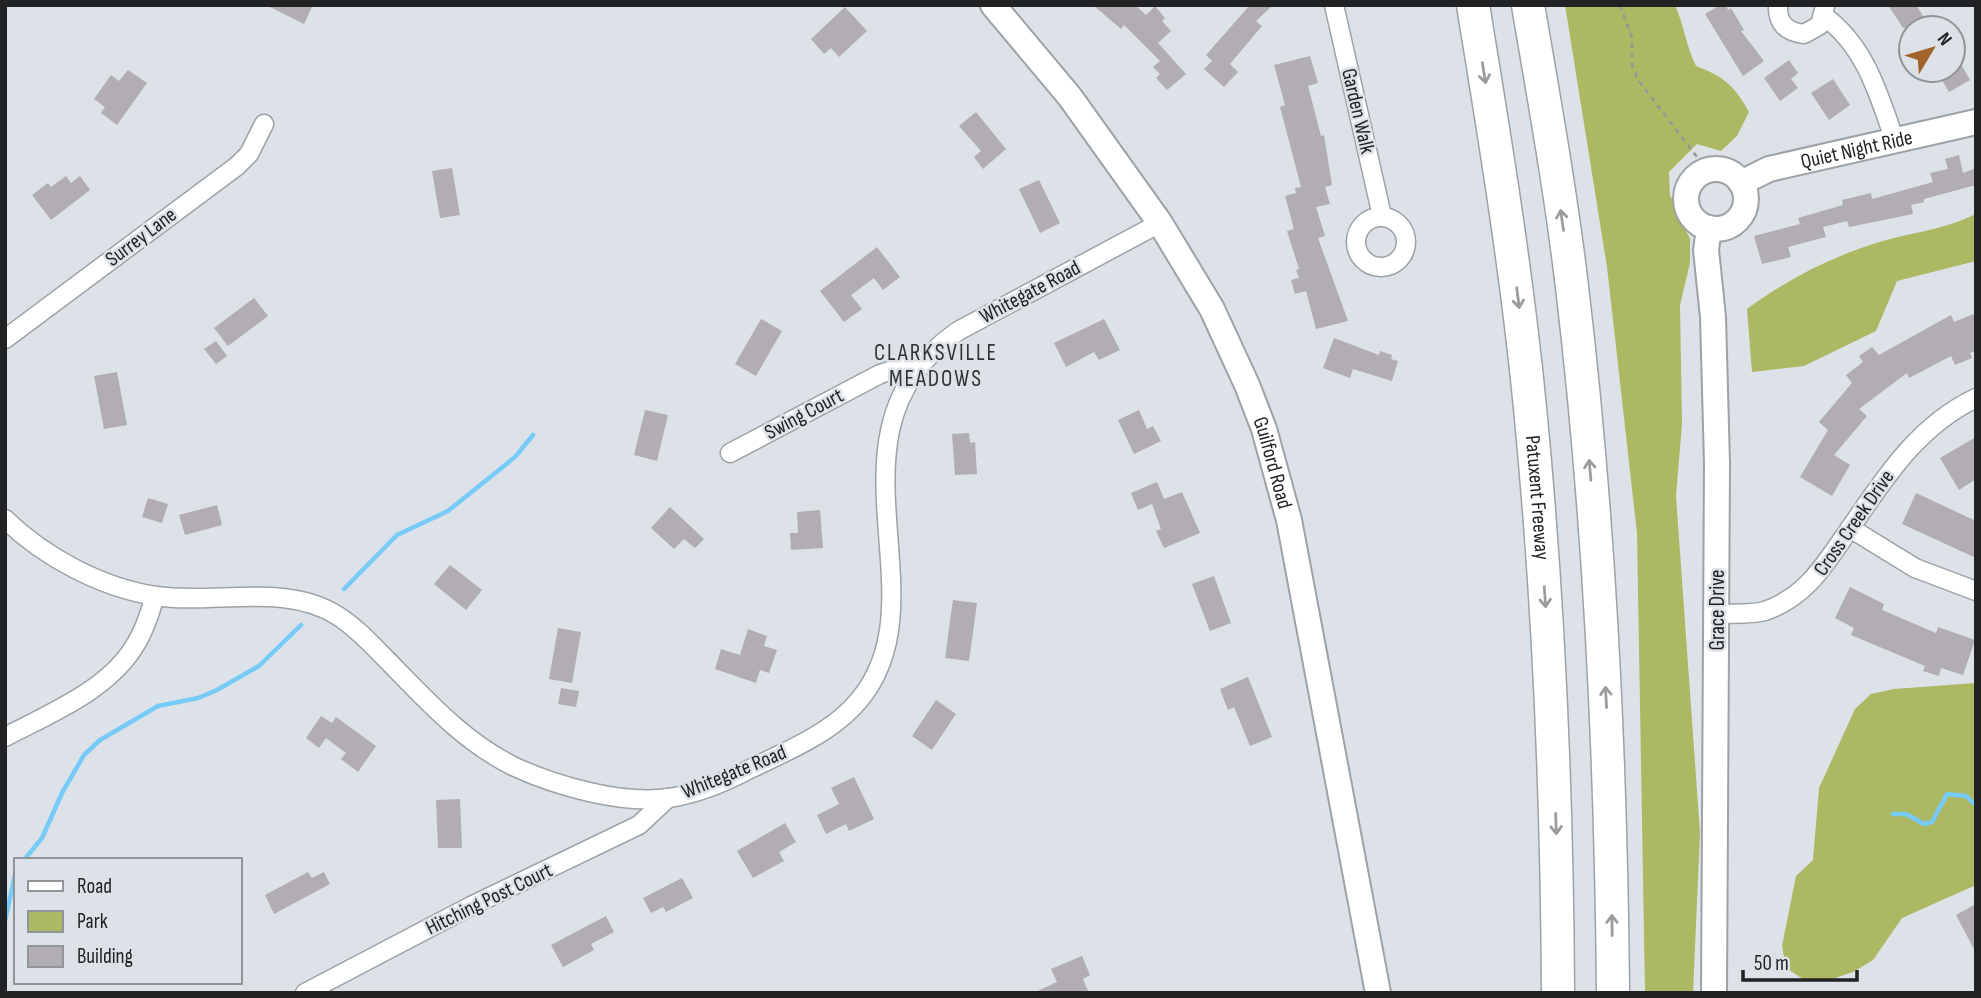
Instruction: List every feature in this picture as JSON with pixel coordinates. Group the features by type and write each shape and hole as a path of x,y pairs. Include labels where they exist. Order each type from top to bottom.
{"highway":[{"name":"Patuxent Freeway","path":"1473,5 1517,290 1530,407 1550,657 1558,993"},
{"path":"1528,5 1572,286 1597,550 1609,769 1613,993"}],"street":[{"name":"Guilford Road","path":"993,5 1070,97 1189,268 1231,348 1264,429 1277,474 1378,993"},
{"name":"Garden Walk","path":"1334,5 1382,216"},
{"path":"1778,5 1781,22 1794,33 1813,31 1825,11 1838,26 1860,53 1895,141"},
{"name":"Quiet Night Ride","path":"1741,183 1769,169 1976,122"},
{"name":"Surrey Lane","path":"5,339 237,166 249,154 264,124"},
{"path":"1707,170 1731,173 1741,183 1745,198 1738,218 1730,225 1709,228 1692,217 1686,198 1692,180 1707,170"},
{"name":"Whitegate Road","path":"5,519 45,551 73,566 101,579 155,596 281,598 321,607 351,626 462,733 513,766 567,786 599,793 668,798 709,787 794,747 852,709 866,691 884,649 890,614 884,471 886,444 903,390 935,348 958,331 1160,223"},
{"name":"Grace Drive","path":"1709,228 1706,250 1715,366 1717,614 1714,993"},
{"name":"Swing Court","path":"730,453 880,374 899,368 918,368"},
{"name":"Cross Creek Drive","path":"1717,614 1763,612 1790,599 1815,580 1850,528 1918,438 1976,398"},
{"path":"1850,528 1915,568 1976,591"},
{"path":"5,737 90,690 125,658 145,626 155,596"},
{"name":"Hitching Post Court","path":"305,993 471,906 639,825 668,798"}],"path":[{"path":"1620,5 1632,38 1632,65 1638,80 1707,170"}],"green space":[{"path":"1565,5 1675,5 1696,66 1727,83 1739,95 1749,112 1737,136 1721,151 1697,144 1669,172 1670,195 1690,239 1690,263 1680,305 1682,424 1676,496 1700,833 1693,993 1645,993 1637,533 1607,267"},
{"path":"1976,214 1976,261 1897,281 1876,331 1804,366 1752,372 1747,309 1795,278 1847,253"},
{"path":"1976,683 1976,885 1902,918 1873,960 1853,972 1829,980 1806,981 1786,968 1782,946 1796,876 1813,860 1819,788 1855,709 1871,694 1894,689"}],"building":[{"path":"266,5 313,5 304,24"},
{"path":"1093,5 1135,5 1146,15 1155,6 1165,18 1162,21 1171,31 1158,43 1186,74 1167,90 1156,78 1160,74 1153,67 1160,61 1124,25 1121,29"},
{"path":"1250,5 1273,5 1256,21 1262,26 1230,64 1238,72 1224,87 1204,69 1212,61 1206,55"},
{"path":"1720,5 1726,5 1728,10 1731,8 1744,30 1741,31 1764,61 1743,76 1705,14"},
{"path":"1888,5 1916,5 1922,14 1897,14 1897,19"},
{"path":"845,7 867,31 839,57 831,48 824,54 811,39"},
{"path":"1310,56 1318,83 1308,86 1321,136 1324,135 1332,185 1325,187 1330,204 1316,207 1325,236 1318,238 1348,321 1316,329 1306,291 1295,294 1291,280 1299,278 1296,270 1299,269 1287,231 1294,229 1285,196 1296,193 1295,188 1301,187 1280,107 1285,105 1274,65"},
{"path":"1789,60 1798,73 1791,79 1798,88 1780,101 1764,78"},
{"path":"128,70 147,83 117,125 101,113 105,107 94,99 111,75 119,81"},
{"path":"1833,79 1850,105 1829,120 1811,93"},
{"path":"1944,84 1963,84 1949,92"},
{"path":"976,112 1006,149 983,169 974,157 981,151 959,126"},
{"path":"1959,155 1963,173 1976,168 1976,185 1924,199 1924,202 1911,205 1913,214 1849,227 1847,221 1823,227 1826,237 1788,247 1791,257 1762,264 1754,236 1800,224 1798,218 1843,205 1842,200 1871,193 1872,199 1933,182 1930,173 1948,169 1945,159"},
{"path":"452,168 460,215 440,218 432,171"},
{"path":"66,176 71,183 80,176 90,190 51,220 32,195 48,183 51,187"},
{"path":"1039,180 1060,223 1040,233 1019,189"},
{"path":"877,247 900,277 883,290 874,278 851,295 862,309 844,322 820,291"},
{"path":"254,298 268,316 228,346 214,328"},
{"path":"1976,313 1976,351 1970,353 1972,358 1955,365 1951,356 1909,378 1907,373 1859,409 1867,416 1834,455 1850,465 1832,496 1800,477 1828,430 1819,422 1852,383 1846,375 1863,362 1859,356 1872,347 1879,355 1951,315 1954,322"},
{"path":"761,319 782,331 756,376 735,364"},
{"path":"1104,319 1120,350 1099,360 1094,352 1066,367 1054,343"},
{"path":"1334,338 1379,355 1380,351 1392,355 1391,359 1398,361 1392,381 1353,369 1350,378 1323,368"},
{"path":"216,341 227,356 216,364 204,349"},
{"path":"117,372 127,425 104,429 94,376"},
{"path":"645,410 668,415 657,461 634,455"},
{"path":"1139,410 1147,429 1153,426 1161,441 1134,454 1118,420"},
{"path":"969,433 970,443 975,442 977,474 955,475 952,434"},
{"path":"1976,437 1976,479 1959,490 1940,458"},
{"path":"1157,482 1164,499 1182,492 1200,533 1164,548 1156,531 1161,529 1152,504 1138,510 1131,493"},
{"path":"1916,493 1976,521 1976,558 1902,524"},
{"path":"148,498 168,504 162,523 142,517"},
{"path":"217,505 222,525 185,535 179,515"},
{"path":"670,507 704,539 695,548 684,539 674,549 651,528"},
{"path":"820,510 823,548 791,550 790,533 798,533 797,512"},
{"path":"450,565 482,590 466,610 434,584"},
{"path":"1214,576 1231,623 1210,631 1192,584"},
{"path":"1850,587 1884,604 1882,610 1936,633 1938,627 1975,640 1963,675 1941,668 1939,676 1923,671 1925,666 1851,635 1854,628 1835,618"},
{"path":"953,600 977,603 969,661 945,658"},
{"path":"558,628 581,632 572,683 549,679"},
{"path":"748,629 767,636 764,646 777,650 769,673 760,670 756,683 715,669 721,649 740,655"},
{"path":"1248,677 1272,737 1250,746 1234,707 1228,710 1220,689"},
{"path":"561,688 579,691 576,707 558,704"},
{"path":"936,700 956,714 932,750 912,736"},
{"path":"321,716 332,723 336,717 376,746 358,772 341,759 346,753 326,738 319,748 306,738"},
{"path":"854,777 874,819 849,831 846,824 826,834 817,815 839,804 831,788"},
{"path":"460,799 462,848 438,848 436,800"},
{"path":"785,823 796,842 779,852 784,861 753,878 737,851"},
{"path":"308,872 312,878 324,872 330,884 274,914 265,895"},
{"path":"682,878 693,898 666,912 663,907 651,913 643,898"},
{"path":"1976,904 1976,953 1956,915"},
{"path":"606,916 614,932 591,944 594,950 563,967 551,945"},
{"path":"1082,956 1090,975 1083,979 1089,993 1033,993 1057,982 1051,969"}],"waterway":[{"path":"344,589 397,535 448,511 515,457 533,435"},
{"path":"26,858 42,838 62,793 84,755 100,740 158,706 198,698 259,666 301,625"},
{"path":"1893,814 1906,814 1924,824 1932,822 1947,794 1966,796 1976,805"},
{"path":"5,921 14,879"}],"district":[{"name":"CLARKSVILLE MEADOWS","path":"936,366"}]}
